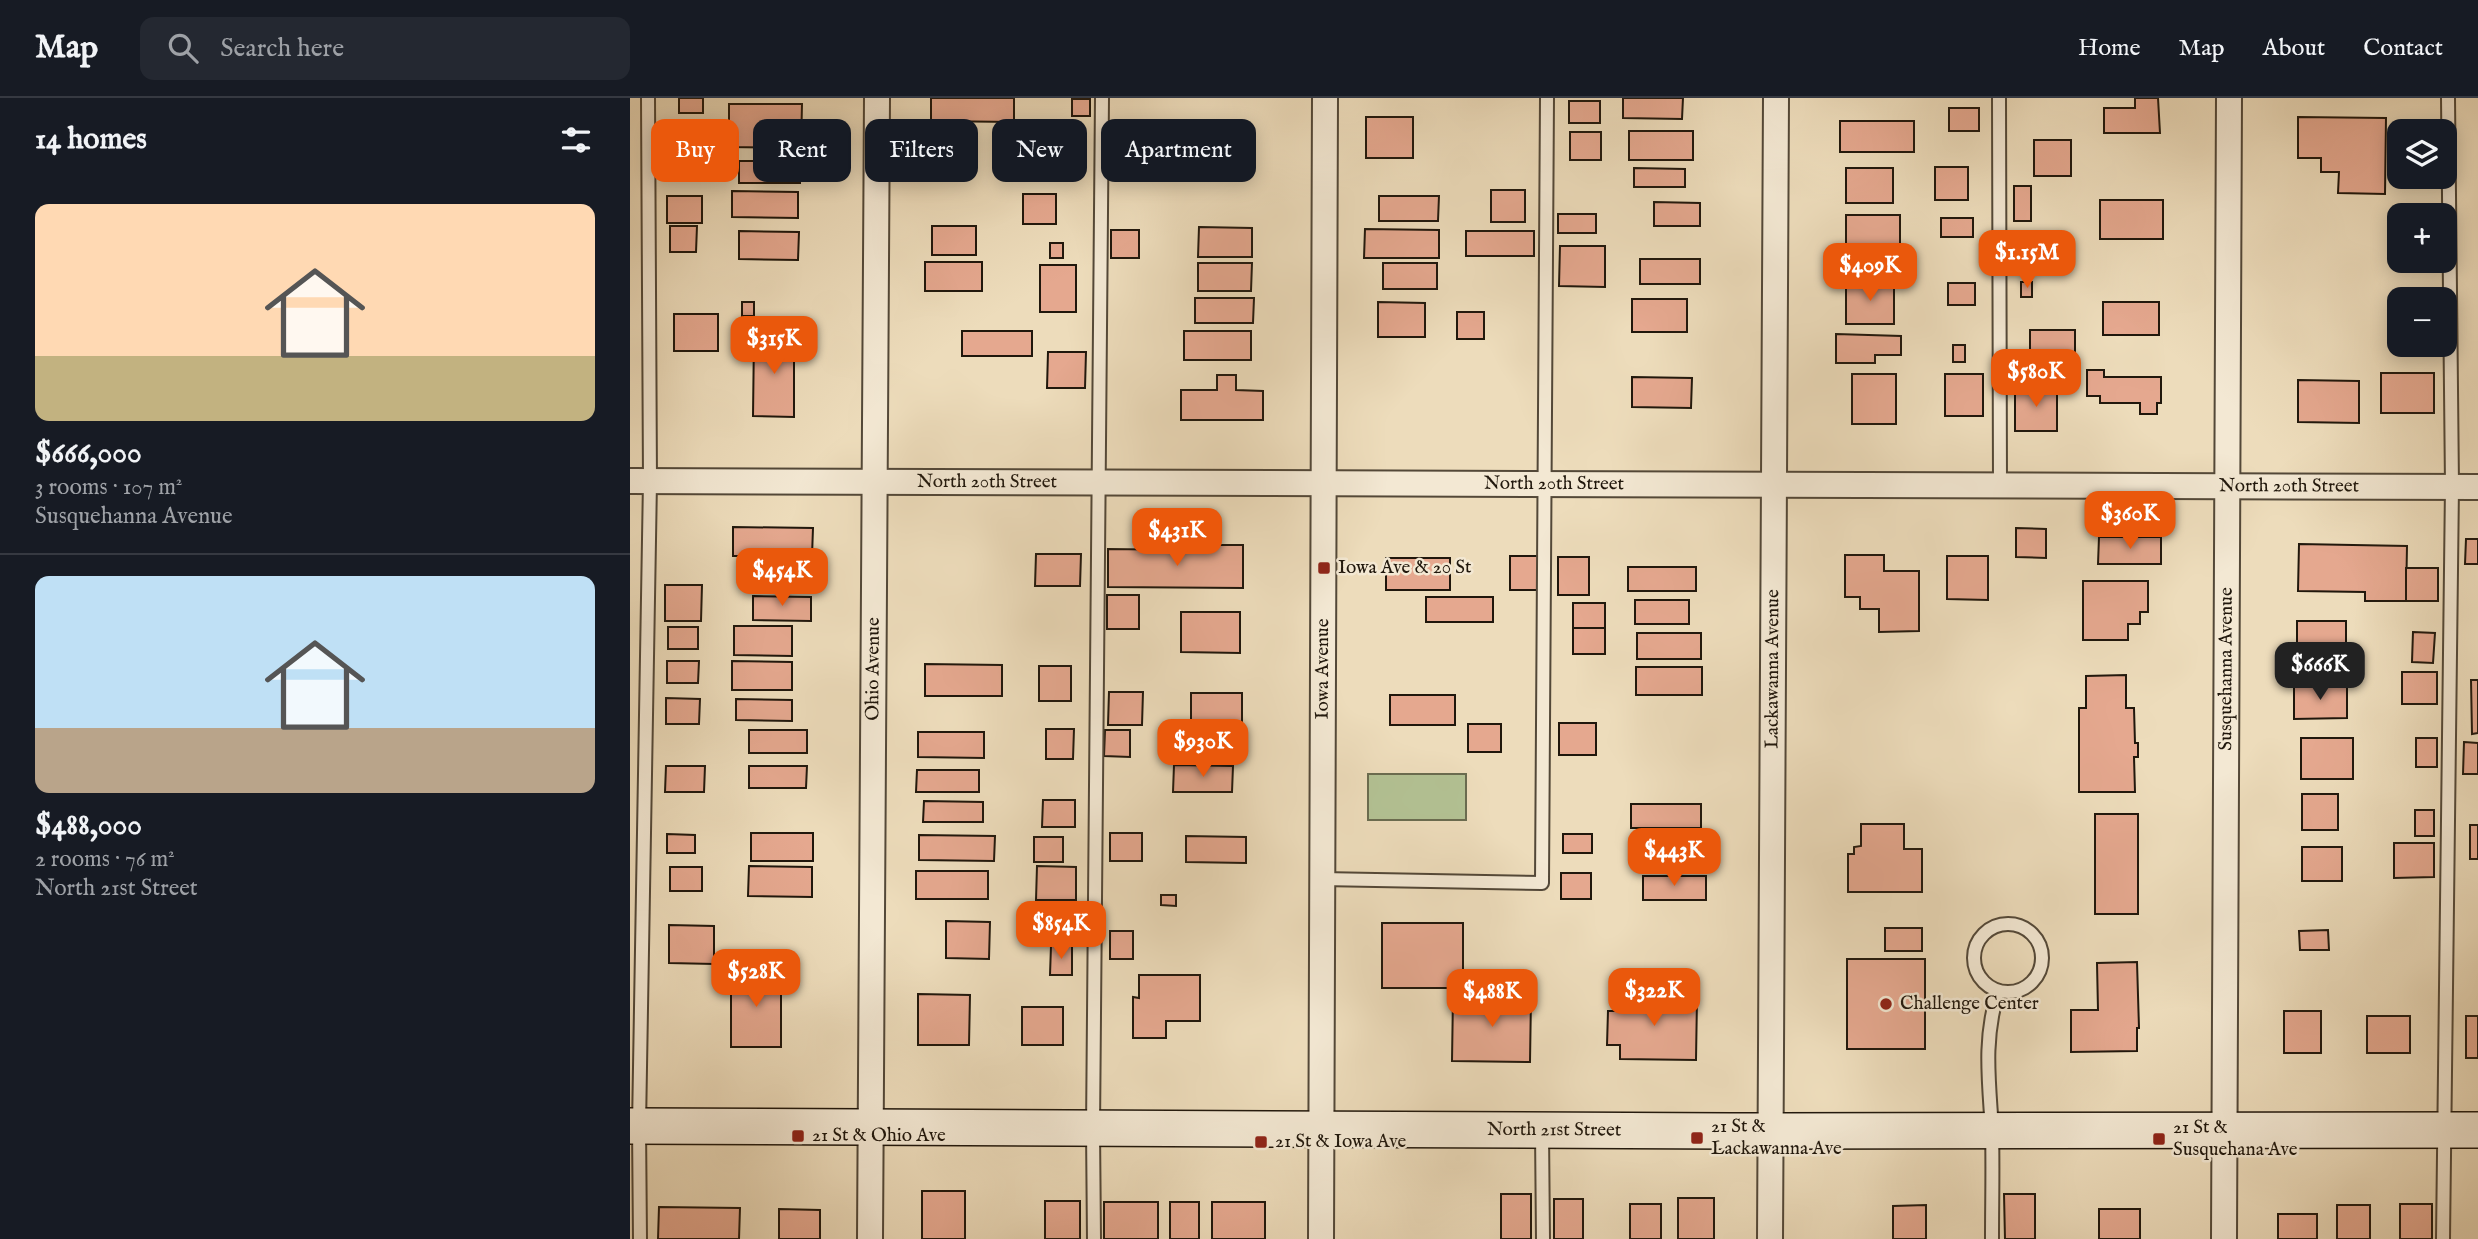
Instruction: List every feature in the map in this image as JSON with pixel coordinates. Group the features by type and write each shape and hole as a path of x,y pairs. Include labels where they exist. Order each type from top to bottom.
{"street":[{"name":"Ohio Avenue","path":"870,1239 877,98"},
{"name":"Iowa Avenue","path":"1321,1239 1325,98"},
{"name":"Lackawanna Avenue","path":"1770,1239 1776,98"},
{"name":"Susquehanna Avenue","path":"2224,1239 2230,98"},
{"name":"North 20th Street","path":"640,481 2478,487"},
{"name":"North 21st Street","path":"635,1126 1770,1131 2461,1130"}],"lane":[{"path":"640,1239 635,1126 640,481 648,98"},
{"path":"1094,1239 1102,98"},
{"path":"1321,879 1542,883 1547,98"},
{"path":"1999,98 2000,485"},
{"path":"2444,1239 2461,1130 2448,98"},
{"path":"2002,925 2016,926 2029,932 2036,940 2041,950 2041,965 2035,979 2023,989 2013,992 1998,990 1986,984 1977,973 1975,952 1980,939 1989,930 2002,925"},
{"path":"1992,1239 1992,1130 1987,1048 1990,1019 1998,990"},
{"path":"1542,1130 1543,1239"}],"green space":[{"path":"1368,774 1466,774 1466,820 1368,820"}],"building":[{"path":"679,98 703,98 703,113 679,113"},
{"path":"931,98 1014,98 1014,119 992,119 992,122 978,122 978,119 931,119"},
{"path":"1623,98 1683,98 1682,119 1623,118"},
{"path":"2135,98 2158,98 2160,133 2104,133 2104,108 2135,108"},
{"path":"1072,99 1090,99 1090,116 1072,116"},
{"path":"1569,101 1600,101 1600,123 1569,123"},
{"path":"729,104 802,104 802,119 753,119 753,147 739,147 739,119 729,119"},
{"path":"1949,108 1979,108 1979,131 1949,131"},
{"path":"1366,117 1413,117 1413,158 1366,158"},
{"path":"2298,117 2386,118 2385,194 2338,193 2339,172 2321,172 2321,158 2298,158"},
{"path":"1840,121 1914,121 1914,152 1840,152"},
{"path":"1629,131 1693,131 1693,160 1629,160"},
{"path":"1570,132 1601,132 1601,160 1570,160"},
{"path":"2034,140 2071,140 2071,176 2034,176"},
{"path":"739,161 753,161 753,182 800,183 739,183"},
{"path":"1935,167 1968,167 1968,200 1935,200"},
{"path":"1634,168 1685,169 1685,187 1634,187"},
{"path":"1846,168 1893,168 1893,203 1846,203"},
{"path":"2014,186 2031,186 2031,221 2014,221"},
{"path":"1491,190 1525,190 1525,222 1491,222"},
{"path":"732,191 798,192 798,218 732,217"},
{"path":"1023,194 1056,194 1056,224 1023,224"},
{"path":"667,196 702,196 702,223 667,223"},
{"path":"1379,196 1439,196 1438,221 1379,221"},
{"path":"2100,200 2163,200 2163,239 2100,239"},
{"path":"1654,202 1700,203 1700,226 1654,226"},
{"path":"1558,214 1596,214 1596,233 1558,233"},
{"path":"1846,215 1900,215 1900,257 1846,257"},
{"path":"1941,218 1973,218 1973,237 1941,237"},
{"path":"670,226 697,226 696,252 670,252"},
{"path":"932,226 976,226 976,255 932,255"},
{"path":"1199,227 1252,228 1252,257 1198,257"},
{"path":"1365,229 1439,230 1439,258 1364,258"},
{"path":"1111,230 1139,230 1139,258 1111,258"},
{"path":"739,231 799,232 798,260 739,259"},
{"path":"1466,231 1534,231 1534,256 1466,256"},
{"path":"1050,243 1063,243 1063,258 1050,258"},
{"path":"1560,246 1605,246 1605,287 1559,286"},
{"path":"1640,259 1700,259 1700,284 1640,284"},
{"path":"925,262 982,262 982,291 925,291"},
{"path":"1198,263 1252,263 1251,291 1198,291"},
{"path":"1383,263 1437,263 1437,289 1383,289"},
{"path":"1040,265 1076,265 1076,312 1040,312"},
{"path":"2021,282 2032,282 2032,297 2021,297"},
{"path":"1846,283 1894,283 1894,324 1846,324"},
{"path":"1948,283 1975,283 1975,305 1948,305"},
{"path":"1195,298 1254,298 1253,323 1195,323"},
{"path":"1632,299 1687,299 1687,332 1632,332"},
{"path":"742,302 754,302 754,316 742,316"},
{"path":"1378,302 1425,303 1425,337 1378,337"},
{"path":"2103,302 2159,302 2159,335 2103,335"},
{"path":"1457,312 1484,312 1484,339 1457,339"},
{"path":"674,314 718,314 718,351 674,351"},
{"path":"2030,330 2075,330 2075,362 2030,362"},
{"path":"962,331 1032,331 1032,356 962,356"},
{"path":"1184,331 1251,331 1251,360 1184,360"},
{"path":"1836,334 1901,336 1901,355 1875,355 1875,363 1836,363"},
{"path":"754,336 794,336 794,417 753,416"},
{"path":"1953,345 1965,345 1965,362 1953,362"},
{"path":"1048,352 1086,352 1085,388 1047,388"},
{"path":"2087,370 2104,370 2104,377 2161,377 2161,403 2157,403 2157,414 2140,414 2140,403 2100,403 2100,396 2087,396"},
{"path":"2381,373 2434,373 2434,413 2381,413"},
{"path":"1852,374 1896,374 1896,424 1852,424"},
{"path":"1945,374 1983,374 1983,416 1945,416"},
{"path":"1217,375 1236,375 1236,390 1263,391 1263,420 1181,420 1181,390 1217,390"},
{"path":"1632,377 1692,378 1691,408 1632,407"},
{"path":"2298,380 2359,381 2359,423 2298,422"},
{"path":"2015,387 2057,387 2057,431 2015,431"},
{"path":"733,527 813,528 812,556 733,556"},
{"path":"2016,528 2046,529 2046,558 2016,557"},
{"path":"2099,537 2161,537 2161,564 2098,564"},
{"path":"2466,539 2478,539 2478,564 2465,564"},
{"path":"2299,544 2407,546 2406,601 2365,601 2365,592 2298,591"},
{"path":"1191,545 1243,545 1243,588 1108,587 1108,549 1191,550"},
{"path":"1036,554 1081,554 1080,586 1035,586"},
{"path":"1845,555 1884,555 1884,571 1919,571 1919,631 1879,632 1879,609 1860,609 1860,597 1845,597"},
{"path":"1510,556 1538,556 1538,590 1510,590"},
{"path":"1947,556 1988,556 1988,600 1947,599"},
{"path":"1558,557 1589,557 1589,595 1558,595"},
{"path":"1386,558 1450,558 1450,590 1386,590"},
{"path":"1628,567 1696,567 1696,591 1628,591"},
{"path":"2406,568 2438,568 2438,601 2406,601"},
{"path":"2083,581 2148,581 2148,612 2140,612 2140,624 2128,624 2128,640 2083,640"},
{"path":"665,585 702,585 701,621 665,621"},
{"path":"1107,595 1139,595 1139,629 1107,629"},
{"path":"753,596 811,597 811,621 753,620"},
{"path":"1426,597 1493,597 1493,622 1426,622"},
{"path":"1635,600 1689,600 1689,624 1635,624"},
{"path":"1573,603 1605,603 1605,628 1573,628"},
{"path":"1181,612 1240,612 1240,653 1181,652"},
{"path":"2297,621 2346,621 2346,655 2297,655"},
{"path":"734,626 792,626 792,656 734,655"},
{"path":"668,627 698,627 698,649 668,649"},
{"path":"1573,628 1605,628 1605,654 1573,654"},
{"path":"2413,632 2435,633 2433,663 2412,662"},
{"path":"1637,633 1701,633 1701,659 1637,659"},
{"path":"667,661 699,661 698,683 667,683"},
{"path":"732,661 792,662 792,690 732,690"},
{"path":"925,664 1002,665 1002,696 925,696"},
{"path":"1039,666 1071,666 1071,701 1039,701"},
{"path":"1636,667 1702,667 1702,695 1636,695"},
{"path":"2402,672 2437,672 2437,704 2402,704"},
{"path":"2126,675 2126,708 2134,708 2135,743 2138,743 2138,757 2134,757 2135,792 2079,792 2079,708 2086,708 2086,676"},
{"path":"2471,680 2478,680 2478,733 2472,734"},
{"path":"2347,686 2347,718 2294,719 2294,687"},
{"path":"1109,692 1143,692 1142,725 1108,725"},
{"path":"1191,693 1242,693 1242,722 1191,722"},
{"path":"1390,695 1455,695 1455,725 1390,725"},
{"path":"666,698 700,699 699,724 666,724"},
{"path":"736,699 792,700 792,721 736,720"},
{"path":"1559,723 1596,723 1596,755 1559,755"},
{"path":"1468,724 1501,724 1501,752 1468,752"},
{"path":"1046,729 1074,729 1073,759 1046,759"},
{"path":"749,730 807,730 807,753 749,753"},
{"path":"1105,730 1130,730 1130,757 1104,756"},
{"path":"918,732 984,732 984,758 918,757"},
{"path":"1174,735 1213,735 1213,759 1173,758"},
{"path":"2301,738 2353,738 2353,779 2301,779"},
{"path":"2416,738 2437,738 2437,767 2416,767"},
{"path":"2464,742 2478,743 2478,774 2463,774"},
{"path":"1174,765 1233,766 1232,792 1173,792"},
{"path":"666,766 705,766 704,792 665,792"},
{"path":"749,766 807,766 806,788 749,788"},
{"path":"917,770 979,770 979,792 916,792"},
{"path":"2302,794 2338,794 2338,830 2302,830"},
{"path":"1043,800 1075,800 1075,827 1042,827"},
{"path":"924,801 983,802 983,822 923,822"},
{"path":"1631,804 1701,804 1701,828 1631,828"},
{"path":"2415,810 2434,810 2434,836 2415,836"},
{"path":"2095,814 2138,814 2138,914 2095,914"},
{"path":"1861,824 1904,824 1904,849 1922,849 1922,892 1848,892 1848,854 1854,854 1854,847 1861,846"},
{"path":"2470,825 2478,825 2478,859 2470,859"},
{"path":"751,833 813,833 813,861 751,861"},
{"path":"1110,833 1142,833 1142,861 1110,861"},
{"path":"1639,833 1694,833 1694,860 1639,860"},
{"path":"667,834 695,835 695,853 667,853"},
{"path":"1563,834 1592,834 1592,853 1563,853"},
{"path":"919,835 995,836 994,861 919,860"},
{"path":"1186,836 1246,837 1246,863 1186,862"},
{"path":"1034,837 1063,837 1063,862 1034,862"},
{"path":"2394,843 2434,843 2434,877 2394,878"},
{"path":"2302,847 2342,847 2342,881 2302,881"},
{"path":"749,866 812,867 812,897 748,896"},
{"path":"1037,866 1076,867 1076,900 1036,900"},
{"path":"670,867 702,867 702,891 670,891"},
{"path":"916,871 988,871 988,899 916,899"},
{"path":"1561,873 1591,873 1591,899 1561,899"},
{"path":"1643,876 1706,876 1706,900 1643,900"},
{"path":"1161,895 1176,895 1176,906 1161,905"},
{"path":"946,921 990,922 989,959 946,958"},
{"path":"1382,923 1463,923 1463,988 1382,988"},
{"path":"669,925 714,926 714,964 669,963"},
{"path":"1885,928 1922,928 1922,951 1885,951"},
{"path":"2328,930 2329,950 2300,950 2299,931"},
{"path":"1110,931 1133,931 1133,959 1110,959"},
{"path":"1051,946 1072,946 1072,975 1050,975"},
{"name":"Challenge Center","path":"1847,959 1925,959 1925,1049 1847,1049"},
{"path":"2137,962 2137,1051 2071,1052 2071,1010 2098,1010 2097,963"},
{"path":"731,971 781,971 781,1047 731,1047"},
{"path":"1139,975 1200,975 1200,1021 1166,1021 1166,1038 1133,1038 1133,997 1139,998"},
{"path":"918,994 970,995 969,1045 918,1045"},
{"path":"1453,996 1531,997 1530,1062 1452,1061"},
{"path":"1618,997 1697,998 1696,1060 1620,1059 1620,1045 1607,1045 1608,1011 1617,1011"},
{"path":"1022,1007 1063,1007 1063,1045 1022,1045"},
{"path":"2284,1011 2321,1011 2321,1053 2284,1053"},
{"path":"2367,1016 2410,1016 2410,1053 2367,1053"},
{"path":"2466,1016 2478,1016 2478,1058 2466,1058"},
{"path":"922,1191 965,1191 965,1239 922,1239"},
{"path":"1501,1194 1531,1194 1531,1239 1501,1239"},
{"path":"2004,1194 2035,1194 2035,1239 2005,1239"},
{"path":"1678,1198 1714,1198 1714,1239 1678,1239"},
{"path":"1554,1199 1583,1199 1583,1239 1554,1239"},
{"path":"1045,1201 1080,1201 1080,1239 1045,1239"},
{"path":"1104,1202 1158,1202 1158,1239 1104,1239"},
{"path":"1170,1202 1199,1202 1199,1239 1170,1239"},
{"path":"1212,1202 1265,1202 1265,1239 1212,1239"},
{"path":"1630,1204 1661,1204 1661,1239 1630,1239"},
{"path":"2400,1204 2432,1204 2432,1239 2400,1239"},
{"path":"1926,1205 1926,1239 1893,1239 1893,1206"},
{"path":"2337,1205 2370,1205 2370,1239 2337,1239"},
{"path":"659,1207 740,1208 739,1239 658,1239"},
{"path":"779,1209 820,1210 820,1239 779,1239"},
{"path":"2099,1209 2140,1209 2140,1239 2099,1239"},
{"path":"2278,1214 2317,1214 2317,1239 2278,1239"}],"place":[{"name":"Iowa Ave & 20 St","path":"1324,568"},
{"name":"Challenge Center","path":"1886,1004"},
{"name":"21 St & Ohio Ave","path":"798,1136"},
{"name":"21 St & Lackawanna Ave","path":"1697,1138"},
{"name":"21 St & Susquehana Ave","path":"2159,1139"},
{"name":"21 St & Iowa Ave","path":"1261,1142"}]}
